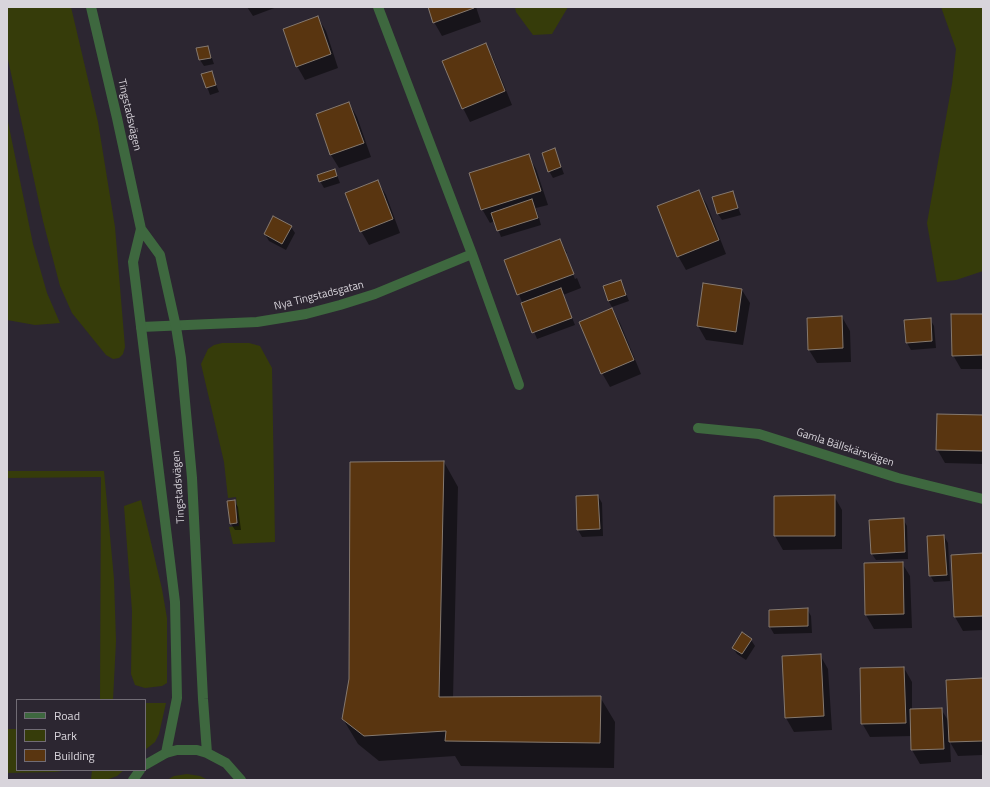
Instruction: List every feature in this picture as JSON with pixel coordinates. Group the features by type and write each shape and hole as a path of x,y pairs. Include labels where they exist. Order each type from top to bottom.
{"street":[{"name":"Tingstadsvägen","path":"91,7 118,118 141,229 160,255 176,327 192,478 202,699 207,753"},
{"path":"378,7 472,254 519,385"},
{"name":"Tingstadsvägen","path":"141,229 133,262 175,602 178,698 166,753"},
{"name":"Nya Tingstadsgatan","path":"141,327 176,327 277,320 340,305 375,294 472,254"},
{"name":"Gamla Bällskärsvägen","path":"698,428 759,434 898,478 983,499"},
{"path":"146,764 166,753 187,749 207,753 226,763 240,780"},
{"path":"133,780 139,771"}],"green space":[{"path":"7,7 71,7 98,122 115,227 125,347 123,354 119,358 113,359 106,355 72,313 60,286 43,221 7,55"},
{"path":"515,7 568,7 552,34 533,35 516,12"},
{"path":"941,7 983,7 983,271 956,280 937,282 927,223 952,84 956,49"},
{"path":"7,117 33,244 47,293 60,323 35,325 7,320"},
{"path":"222,343 249,343 260,346 272,368 275,542 233,544 229,527 239,526 236,497 228,498 224,462 201,364 208,349 214,345"},
{"path":"7,471 104,471 114,579 116,641 113,699 100,699 101,477 7,478"},
{"path":"141,500 162,589 167,618 167,683 162,686 145,688 135,685 131,674 132,611 124,506"},
{"path":"146,703 166,703 159,734 155,742 146,749"},
{"path":"7,729 16,729 16,771 62,771 55,772 7,773"},
{"path":"92,771 123,771 117,776 106,780 91,780"},
{"path":"187,774 200,776 208,780 167,780 174,776"}],"building":[{"path":"428,7 474,7 474,8 433,23"},
{"path":"318,16 331,54 296,67 283,29"},
{"path":"486,43 505,91 462,109 442,61"},
{"path":"208,46 211,58 199,60 196,48"},
{"path":"212,71 216,85 206,88 201,74"},
{"path":"349,102 364,143 330,155 316,114"},
{"path":"555,148 561,167 548,172 542,153"},
{"path":"529,154 541,191 481,210 469,173"},
{"path":"335,169 337,176 319,182 317,175"},
{"path":"378,180 393,219 360,232 345,193"},
{"path":"699,190 719,240 677,257 657,206"},
{"path":"733,191 738,208 717,214 712,197"},
{"path":"532,199 538,218 497,231 491,213"},
{"path":"273,216 292,226 282,244 264,234"},
{"path":"560,239 574,274 517,295 504,260"},
{"path":"621,280 626,295 608,301 603,286"},
{"path":"703,283 742,289 736,332 697,326"},
{"path":"561,288 572,318 532,333 521,303"},
{"path":"612,308 634,360 601,374 579,322"},
{"path":"951,314 983,314 983,355 952,356"},
{"path":"842,316 843,348 808,350 807,318"},
{"path":"931,318 932,341 906,343 904,320"},
{"path":"937,414 983,415 983,451 936,450"},
{"path":"444,461 439,697 601,696 600,743 445,741 446,731 364,736 342,719 349,679 350,462"},
{"path":"598,495 600,529 577,530 576,496"},
{"path":"835,495 835,536 774,536 774,496"},
{"path":"235,500 237,523 230,524 227,501"},
{"path":"904,518 905,552 871,554 869,520"},
{"path":"944,535 947,575 929,576 927,536"},
{"path":"983,553 983,616 954,617 951,555"},
{"path":"903,562 904,614 865,615 864,563"},
{"path":"808,608 808,626 769,627 769,610"},
{"path":"742,632 752,639 742,654 732,648"},
{"path":"821,654 824,716 785,718 782,656"},
{"path":"904,667 906,723 861,724 860,668"},
{"path":"983,678 983,741 949,742 946,680"},
{"path":"942,708 944,749 911,750 910,709"}]}
